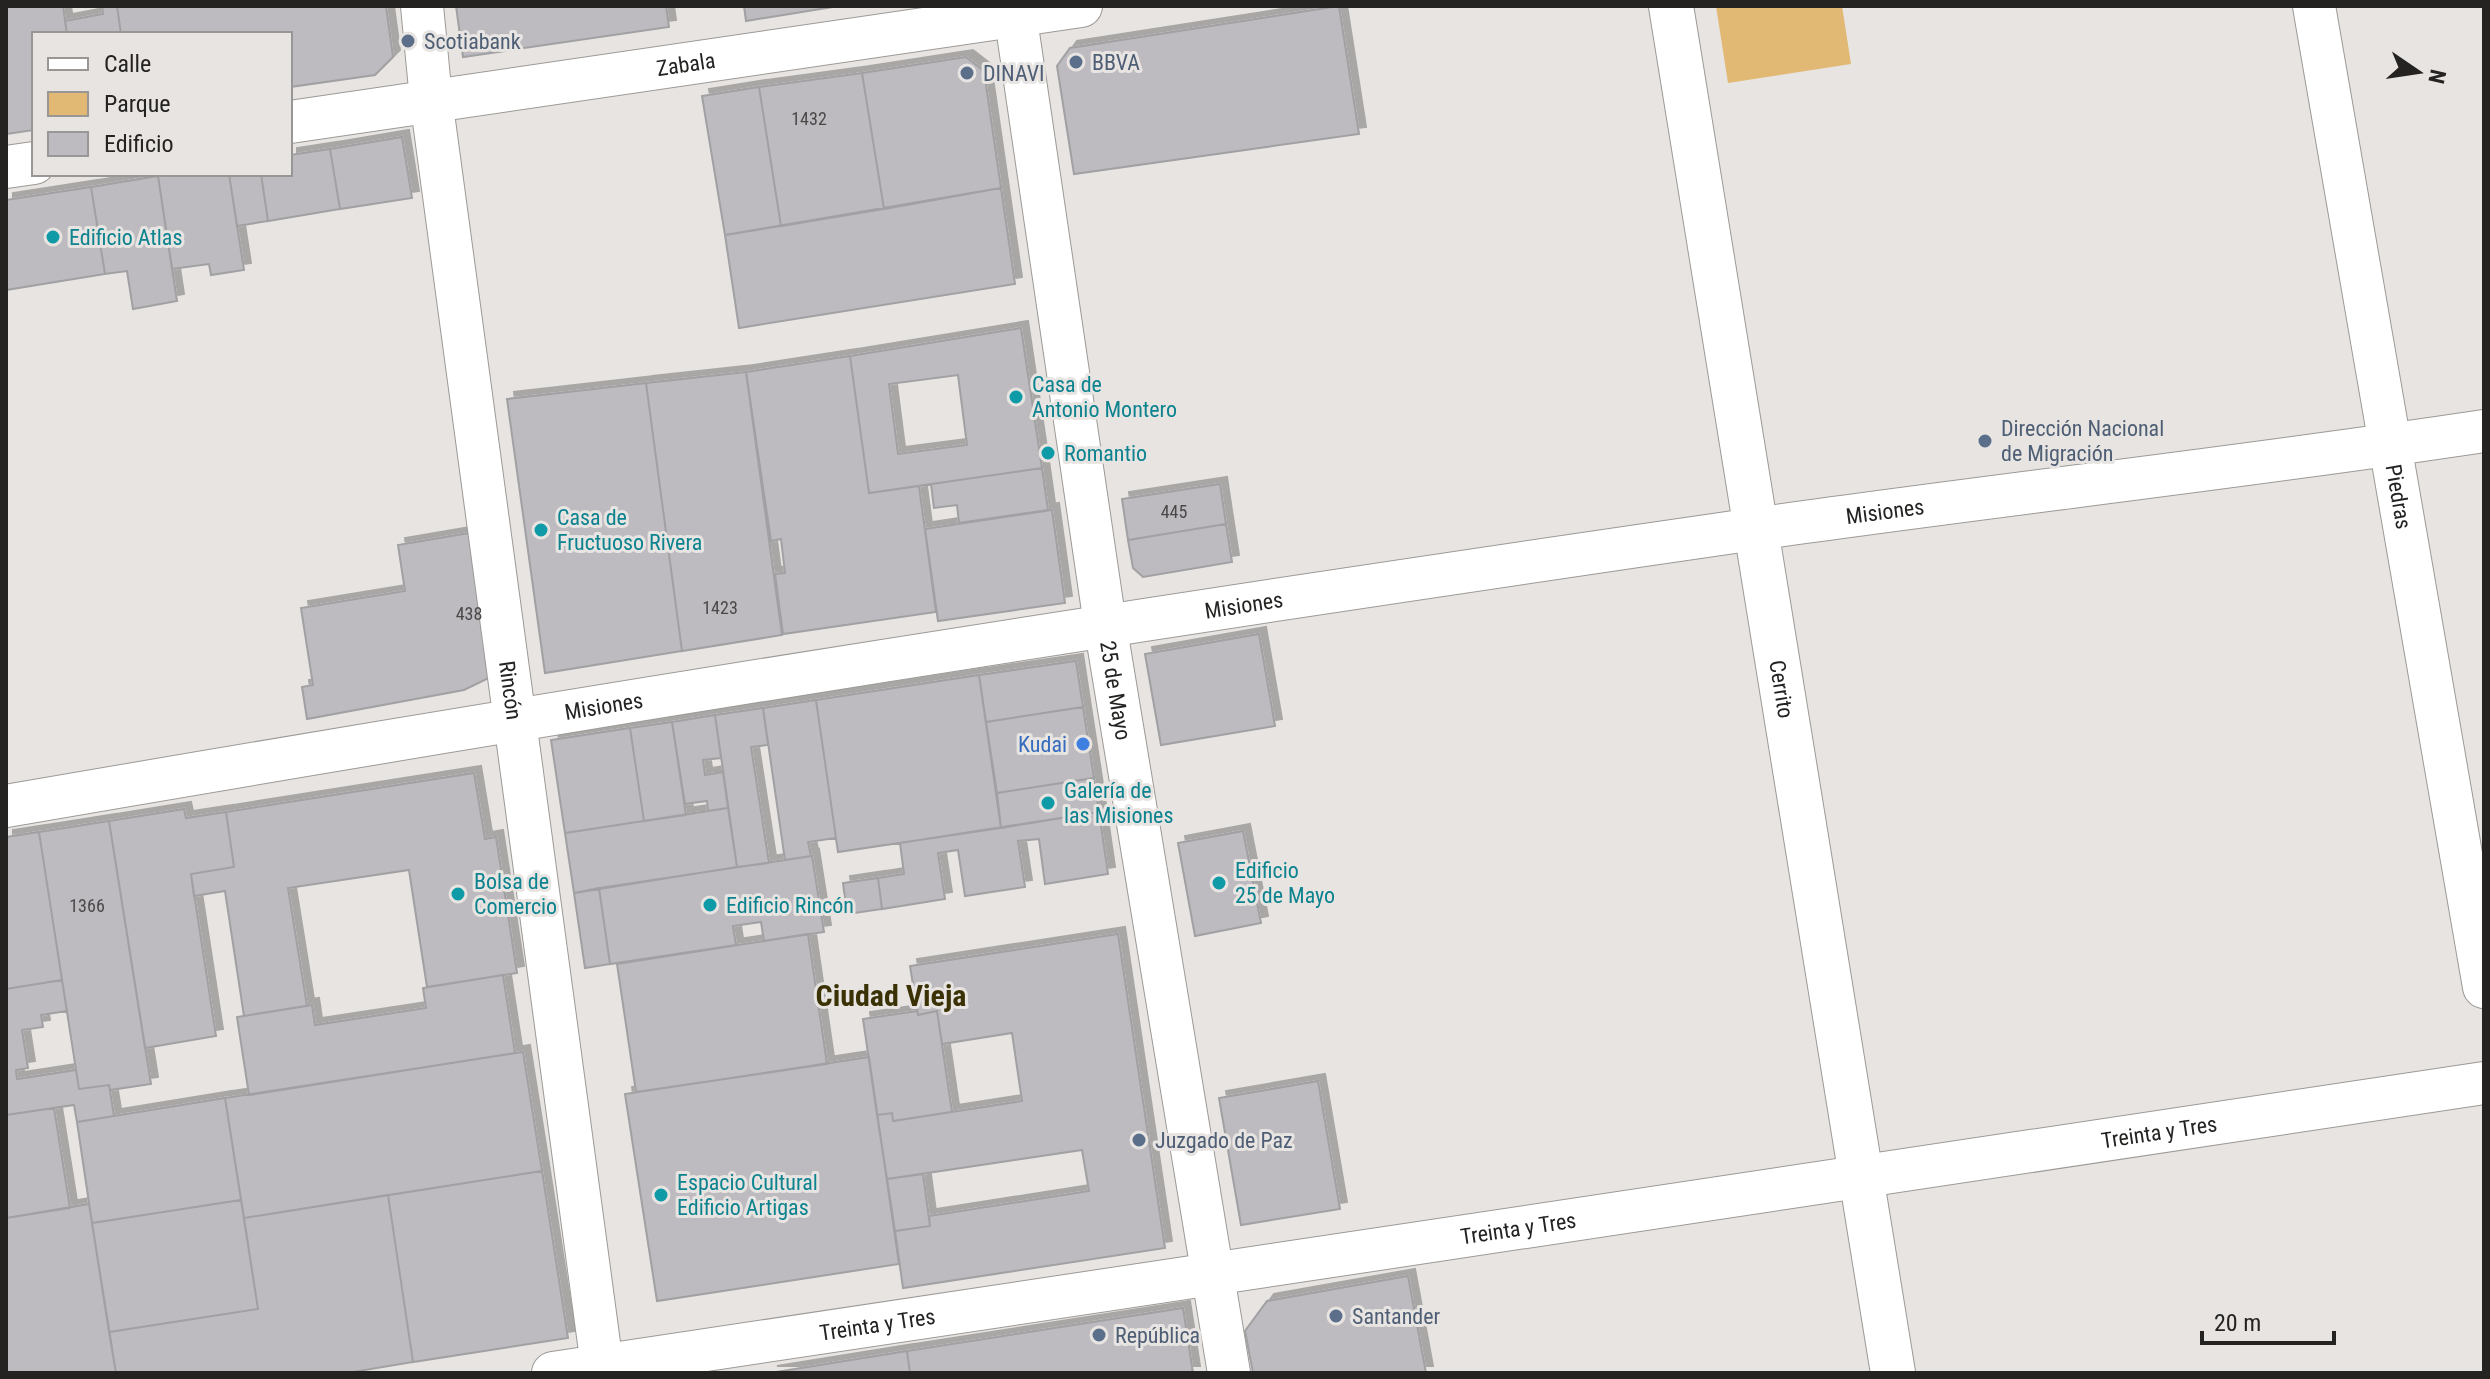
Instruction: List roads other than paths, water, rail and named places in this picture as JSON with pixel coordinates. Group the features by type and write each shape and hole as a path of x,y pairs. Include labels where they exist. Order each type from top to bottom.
{"street":[{"name":"Rincón","path":"422,6 431,99 602,1369"},
{"name":"Zabala","path":"292,122 1015,11 1081,6"},
{"name":"Cerrito","path":"1671,6 1893,1373"},
{"name":"Piedras","path":"2314,6 2484,987"},
{"name":"25 de Mayo","path":"1015,11 1105,624 1229,1373"},
{"path":"6,167 32,163"},
{"name":"Misiones","path":"6,806 516,718 1105,624 1756,529 2484,431"},
{"name":"Treinta y Tres","path":"553,1373 602,1369 2484,1083"}],"place":[{"name":"Scotiabank","path":"408,41"},
{"name":"BBVA","path":"1076,62"},
{"name":"DINAVI","path":"967,73"},
{"name":"Edificio Atlas","path":"53,237"},
{"name":"Casa de Antonio Montero","path":"1016,397"},
{"name":"Dirección Nacional de Migración","path":"1985,441"},
{"name":"Romantio","path":"1048,453"},
{"name":"Casa de Fructuoso Rivera","path":"541,530"},
{"name":"Kudai","path":"1083,744"},
{"name":"Galería de las Misiones","path":"1048,803"},
{"name":"Edificio 25 de Mayo","path":"1219,883"},
{"name":"Bolsa de Comercio","path":"458,894"},
{"name":"Edificio Rincón","path":"710,905"},
{"name":"Juzgado de Paz","path":"1139,1140"},
{"name":"Espacio Cultural Edificio Artigas","path":"661,1195"},
{"name":"Santander","path":"1336,1316"},
{"name":"República","path":"1099,1335"}],"district":[{"name":"Ciudad Vieja","path":"891,996"}]}
